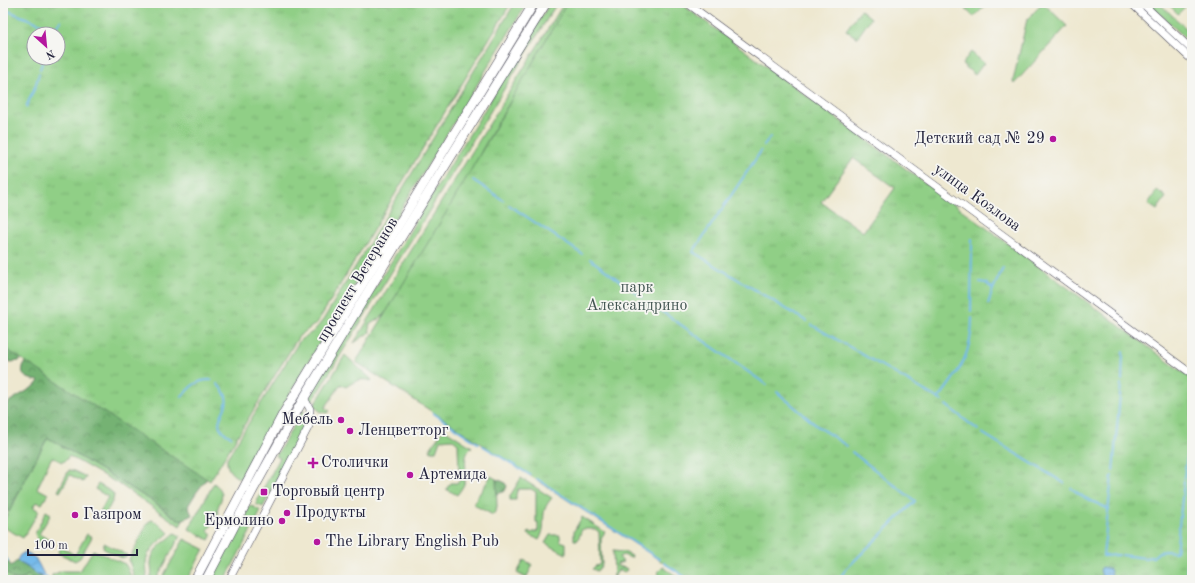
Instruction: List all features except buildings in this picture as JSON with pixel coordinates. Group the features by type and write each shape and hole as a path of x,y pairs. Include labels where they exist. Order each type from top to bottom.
{"main road":[{"name":"проспект Ветеранов","path":"196,580 283,414 534,3"},
{"name":"проспект Ветеранов","path":"206,580 254,488 304,398 401,237 546,3"}],"street":[{"name":"улица Козлова","path":"687,3 1192,374"},
{"path":"1131,3 1192,60"},
{"path":"1142,3 1192,50"},
{"path":"229,580 309,426 310,409 304,398"}],"green space":[{"path":"3,3 511,3 317,323 299,336 210,481 3,347"},
{"path":"515,3 527,3 327,330 240,479 230,471 227,465 227,458 300,340 314,331 323,320"},
{"path":"550,3 557,3 311,403 309,399 310,394"},
{"path":"564,3 575,3 514,95 482,150 469,180 386,314 369,325 370,332 354,343"},
{"name":"парк Александрино","path":"567,3 680,3 1192,379 1192,580 690,580 356,362 453,201","holes":["853,158 895,188 863,232 821,202"]},
{"path":"959,3 988,3 974,17"},
{"path":"1043,3 1067,26 1014,84 1013,81 1027,19"},
{"path":"1148,3 1159,3 1192,34 1192,44"},
{"path":"1167,3 1189,3 1178,14"},
{"path":"861,10 871,18 857,38 846,30"},
{"path":"971,52 984,63 975,75 962,64"},
{"path":"1157,190 1166,197 1157,210 1148,204"},
{"path":"3,303 208,477 188,506 192,515 178,520 154,502 50,439 47,439 9,512 3,510 3,409 10,401 35,386 39,381 30,379 24,375 23,369 26,359 24,354 19,361 10,362 3,351"},
{"path":"345,355 372,380 358,381 346,387 341,384 325,408 330,411 327,413 321,412 314,406"},
{"path":"303,410 305,414 304,430 263,507 256,504 260,495 263,496 265,490 263,489 280,458 276,456"},
{"path":"444,429 472,447 467,454 466,476 464,483 457,495 446,489 451,483 457,483 461,480 459,473 458,444 452,439 440,440 436,451 431,451 430,449"},
{"path":"47,439 50,439 154,502 178,520 184,519 180,526 122,486 69,456 62,462 52,457 37,488 48,494 42,504 36,502 33,507 39,511 23,538 3,527 3,522"},
{"path":"69,470 86,477 83,482 70,475 60,492 58,491"},
{"path":"491,476 496,479 497,508 493,515 474,505 474,502"},
{"path":"521,478 552,498 545,509 543,529 539,540 528,534 529,532 532,533 538,530 538,522 536,522 536,492 531,489 518,489 516,500 510,500 510,496"},
{"path":"496,479 504,482 507,486 505,491 497,494"},
{"path":"214,483 219,488 222,497 217,511 218,514 208,531 212,534 209,540 189,529"},
{"path":"98,484 112,492 114,495 104,517 99,514 108,497 95,489"},
{"path":"250,505 261,511 225,580 211,580"},
{"path":"46,511 51,514 39,534 51,541 48,546 39,542 35,534"},
{"path":"582,517 605,532 601,538 602,565 597,571 592,569 600,563 599,532 595,529 582,529 578,540 574,540 574,531"},
{"path":"152,520 162,526 169,533 154,546 148,554 146,563 146,579 135,580 129,560 148,522"},
{"path":"175,533 180,536 156,580 149,580 152,572 151,562 154,553 160,545"},
{"path":"87,534 92,537 80,558 75,561 58,553 61,547 75,555"},
{"path":"550,535 560,535 560,541 566,543 566,554 545,543"},
{"path":"184,539 204,549 187,580 161,580"},
{"path":"104,543 127,555 126,557 122,558 104,549"},
{"path":"93,550 125,564 132,580 52,579 52,575 62,571 80,571"},
{"path":"613,551 624,552 632,556 631,558 623,555 619,557 623,562 617,564 617,566 626,568 627,570 624,572 619,569 614,577 619,580 614,580"},
{"path":"3,557 6,557 11,566 17,561 32,570 37,575 42,577 41,580 35,580 28,575 21,580 13,579 3,570"},
{"path":"524,560 533,565 526,578 517,573"},
{"path":"663,567 682,580 660,580 662,577 659,576 658,572"},
{"path":"3,569 13,579 27,575 35,580 3,580"}],"water":[{"path":"25,552 35,559 45,576 44,577 37,575 32,570 17,561 20,555"},
{"path":"1102,567 1110,569 1114,580 1103,580 1100,570"}],"waterway":[{"path":"3,9 46,26"},
{"path":"57,26 61,21"},
{"path":"26,107 39,74"},
{"path":"764,145 770,137"},
{"path":"761,151 693,252 806,321"},
{"path":"473,180 503,200"},
{"path":"509,205 582,254"},
{"path":"971,311 972,239"},
{"path":"590,259 642,297"},
{"path":"980,282 986,283 993,289 1003,268"},
{"path":"988,304 993,289"},
{"path":"654,306 767,385"},
{"path":"939,398 959,370 967,352 970,341 972,318"},
{"path":"812,325 942,401"},
{"path":"1122,380 1123,351"},
{"path":"182,397 198,382 212,380"},
{"path":"217,384 224,393 226,400 219,425 222,431 231,437"},
{"path":"1113,471 1121,384"},
{"path":"777,392 817,426 847,446"},
{"path":"946,405 978,430"},
{"path":"433,413 479,444"},
{"path":"1184,478 1191,430"},
{"path":"982,433 1064,483"},
{"path":"483,446 530,475"},
{"path":"840,577 848,567 915,501 852,452"},
{"path":"1112,476 1103,556 1119,555"},
{"path":"537,479 659,559"},
{"path":"1122,555 1145,558 1153,557 1159,552 1176,552 1184,482"},
{"path":"1071,488 1085,498 1109,509"},
{"path":"1186,580 1192,518"},
{"path":"3,561 8,560"},
{"path":"664,563 690,580"},
{"path":"43,575 49,580"}],"place":[{"name":"Детский сад № 29","path":"1053,139"},
{"name":"Мебель","path":"341,420"},
{"name":"Ленцветторг","path":"350,431"},
{"name":"Столички","path":"313,463"},
{"name":"Артемида","path":"410,475"},
{"name":"Торговый центр","path":"264,492"},
{"name":"Продукты","path":"287,513"},
{"name":"Газпром","path":"75,515"},
{"name":"Ермолино","path":"282,521"},
{"name":"The Library English Pub","path":"317,542"}]}
